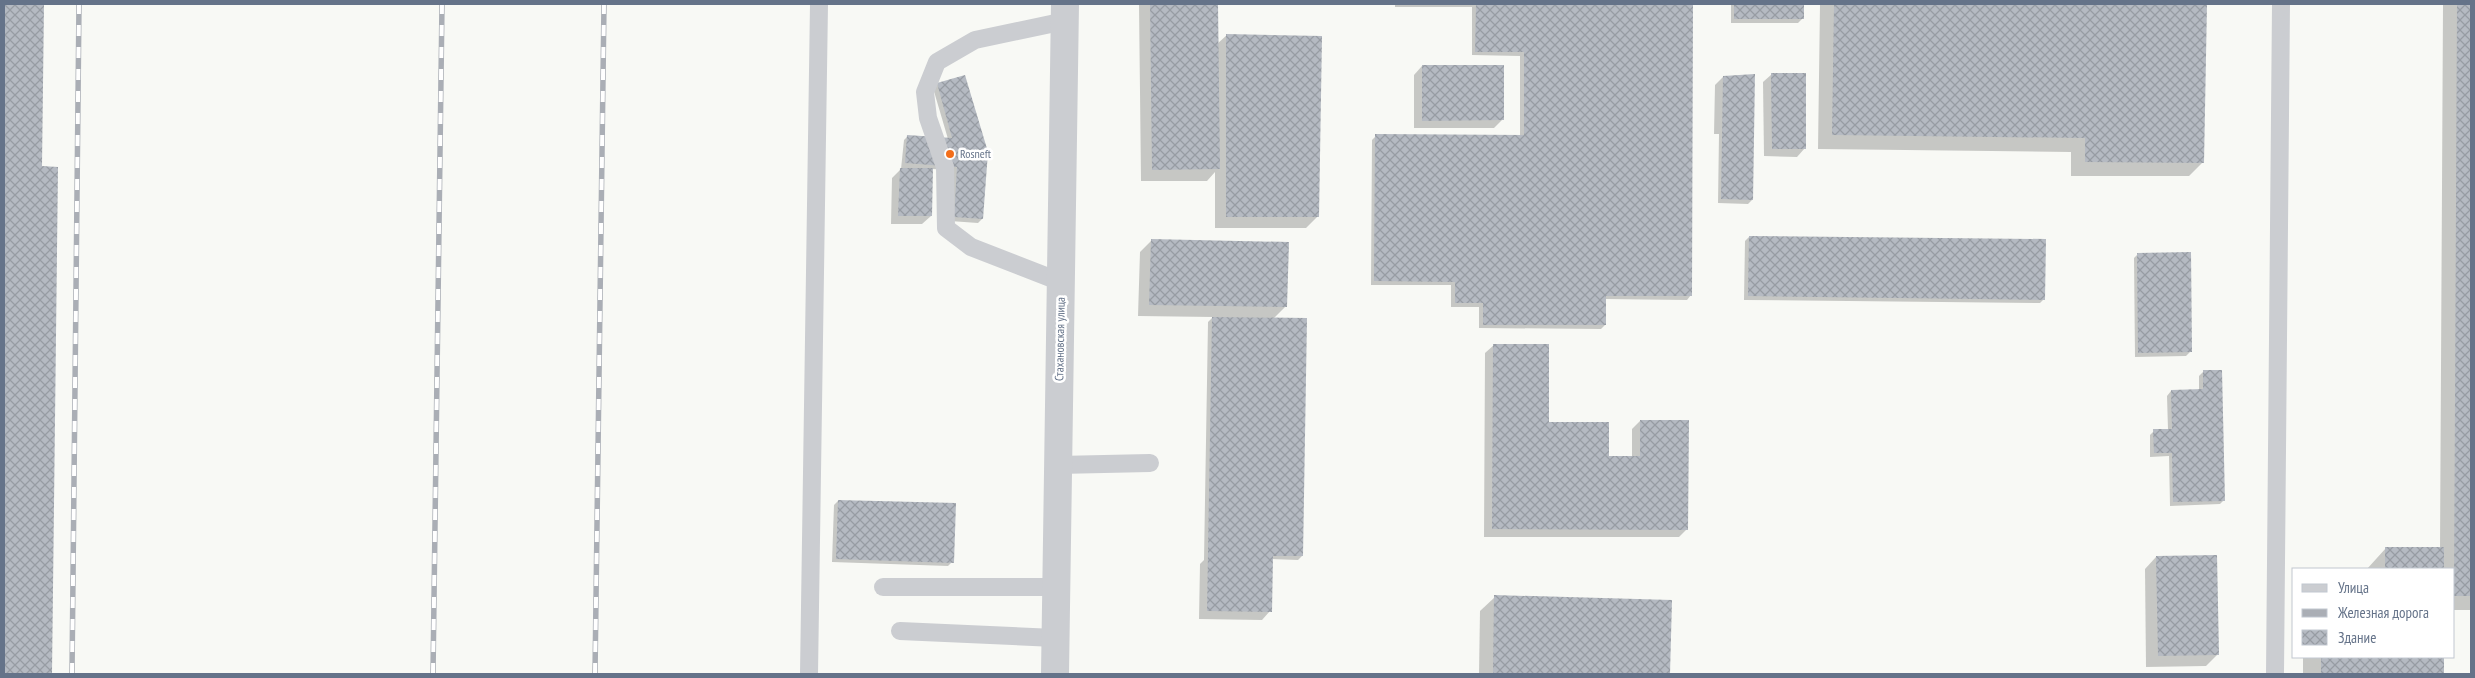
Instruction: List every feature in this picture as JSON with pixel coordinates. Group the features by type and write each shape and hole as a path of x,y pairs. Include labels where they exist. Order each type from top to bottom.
{"street":[{"name":"Стахановская улица","path":"1055,674 1065,12"}],"lane":[{"path":"809,674 819,4"},
{"path":"2275,674 2281,4"},
{"path":"1061,282 971,247 946,228 945,167 928,118 925,92 937,62 975,40 1065,12"},
{"path":"1058,465 1150,463"},
{"path":"883,587 1056,586"},
{"path":"900,631 1056,638"}],"building":[{"path":"4,4 44,4 42,166 58,167 52,674 4,674"},
{"path":"1150,4 1218,4 1220,169 1152,170"},
{"path":"1476,4 1693,4 1692,296 1606,296 1606,325 1483,325 1483,303 1455,303 1455,282 1374,281 1375,134 1524,135 1524,52 1475,52"},
{"path":"1734,4 1804,4 1804,19 1734,19"},
{"path":"1834,4 2207,4 2204,163 2085,162 2085,138 1832,135"},
{"path":"2457,4 2471,4 2471,596 2455,596"},
{"path":"1226,34 1322,36 1319,217 1226,217"},
{"path":"1422,65 1504,65 1504,120 1422,121"},
{"path":"1771,73 1806,73 1806,149 1772,149"},
{"path":"1755,74 1753,200 1721,199 1723,76"},
{"path":"965,75 988,152 983,219 954,217 957,167 905,163 907,135 952,138 937,83"},
{"path":"900,168 933,168 932,216 898,216"},
{"path":"1749,236 2046,239 2045,300 1748,296"},
{"path":"1151,239 1289,242 1287,307 1149,305"},
{"path":"2191,252 2192,352 2138,353 2137,253"},
{"path":"1212,317 1307,318 1303,556 1273,556 1272,612 1207,611"},
{"path":"1493,344 1549,344 1549,422 1609,422 1609,456 1640,456 1640,420 1689,420 1688,530 1492,529"},
{"path":"2203,370 2222,370 2225,501 2173,502 2172,453 2154,453 2153,429 2172,429 2171,390 2203,389"},
{"path":"838,500 956,503 954,563 836,559"},
{"path":"2385,547 2444,547 2444,568 2385,568"},
{"path":"2217,555 2219,655 2158,656 2156,556"},
{"path":"1494,595 1672,600 1670,674 1493,674"},
{"path":"2321,658 2444,658 2444,674 2321,674"}],"railway":[{"path":"72,674 79,4"},
{"path":"433,674 442,4"},
{"path":"595,674 604,4"}],"place":[{"name":"Rosneft","path":"950,154"}]}
